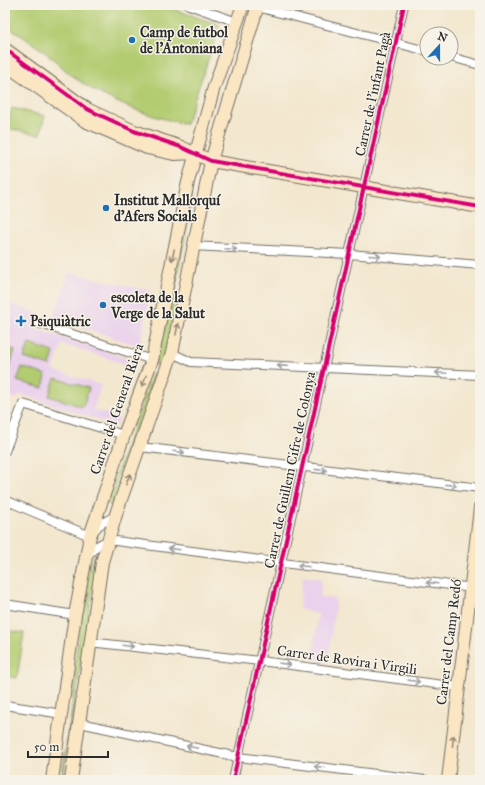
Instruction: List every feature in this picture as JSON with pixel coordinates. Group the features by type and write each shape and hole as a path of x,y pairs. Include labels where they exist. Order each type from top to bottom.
{"main road":[{"name":"Carrer del General Riera","path":"52,780 75,615 90,536 152,360 188,182 214,87 244,5"},
{"path":"71,780 80,722 89,642 108,540 172,353 192,246 211,161 257,6"},
{"path":"5,49 87,109 134,131 181,146 211,161 480,207"},
{"path":"5,64 85,121 148,148 174,154 196,153"},
{"name":"Carrer del Camp Redó","path":"448,780 459,687 475,588 480,508"}],"street":[{"path":"189,5 237,22"},
{"name":"Carrer de l'infant Pagà","path":"364,188 404,5"},
{"path":"257,6 419,49"},
{"path":"459,59 480,64"},
{"name":"Carrer de Guillem Cifre de Colonya","path":"233,780 364,188"},
{"path":"192,246 349,254 480,265"},
{"path":"38,323 152,360"},
{"path":"172,353 191,362 480,374"},
{"path":"5,451 23,404 124,436"},
{"path":"140,447 302,468 480,488"},
{"path":"5,500 90,536 99,525 115,516"},
{"path":"86,557 97,546 108,540 475,588"},
{"path":"5,604 75,615"},
{"name":"Carrer de Rovira i Virgili","path":"89,642 260,661 459,687"},
{"path":"5,705 62,714"},
{"path":"80,722 238,758 425,780"}],"shaded area":[{"name":"escoleta de la Verge de la Salut","path":"69,273 151,291 140,342 136,345 53,318"},
{"path":"5,302 40,313 33,328 128,359 135,367 62,344 53,370 101,385 93,410 119,418 117,426 20,394 17,399 8,396 5,402"},
{"path":"303,576 322,579 320,597 336,599 328,662 312,660 318,614 299,609"}],"green space":[{"name":"Camp de futbol de l’Antoniana","path":"5,5 161,5 220,25 186,124 141,112 111,99 84,84 71,75 41,49 5,25"},
{"path":"12,108 45,116 40,135 7,128"},
{"path":"190,195 193,196 177,278 170,335 161,367 155,364 165,327"},
{"path":"29,344 54,352 50,366 24,358"},
{"path":"5,347 15,350 6,378 5,377"},
{"path":"22,367 46,375 43,388 17,381"},
{"path":"153,373 159,375 111,506 106,503"},
{"path":"55,378 89,388 83,407 49,396"},
{"path":"95,553 98,554 63,780 61,780 72,707 76,652 88,570"},
{"path":"5,630 24,633 17,678 5,676"}],"cycle path":[{"path":"233,780 404,5"},
{"path":"5,49 87,109 134,131 181,147 211,161 480,207"}],"place":[{"name":"Camp de futbol de l’Antoniana","path":"132,40"},
{"name":"Institut Mallorquí d'Afers Socials","path":"106,208"},
{"name":"escoleta de la Verge de la Salut","path":"103,305"},
{"name":"Psiquiàtric","path":"21,321"}]}
